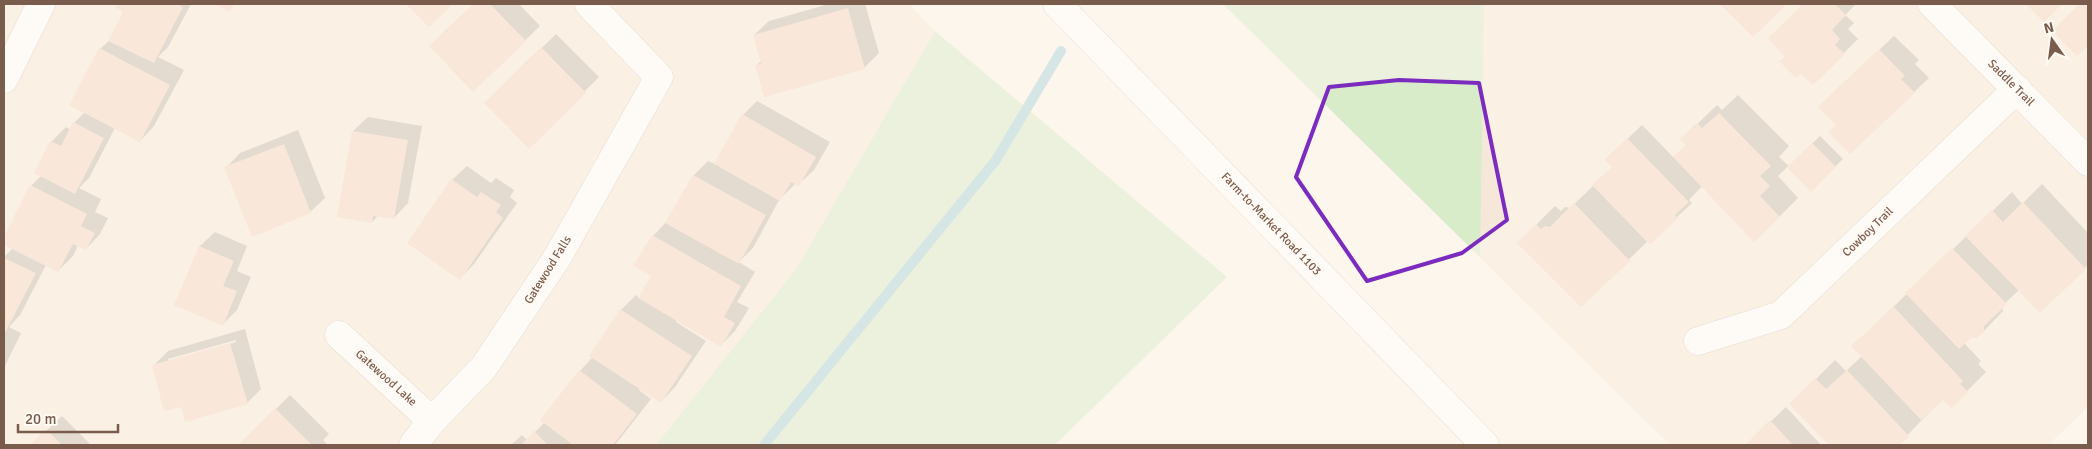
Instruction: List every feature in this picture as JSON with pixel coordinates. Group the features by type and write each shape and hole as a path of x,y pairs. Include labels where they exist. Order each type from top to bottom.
{"street":[{"path":"4,79 41,4"},
{"name":"Gatewood Falls","path":"413,445 432,421 484,367 558,258 658,77 589,4"},
{"name":"Farm-to-Market Road 1103","path":"1056,4 1485,445"},
{"name":"Saddle Trail","path":"1932,4 2088,162"},
{"name":"Cowboy Trail","path":"1698,340 1781,315 2017,89"},
{"name":"Gatewood Lake","path":"339,335 432,421"}],"highlighted area":[{"path":"1399,80 1479,83 1507,220 1462,253 1367,281 1296,177 1329,87"}],"shaded area":[{"path":"4,4 909,4 935,31 796,269 656,445 4,445"},
{"path":"1223,4 2088,4 2088,407 2048,445 1670,445"}],"green space":[{"path":"1223,4 1484,4 1480,257"},
{"path":"935,31 1227,277 1055,445 656,445 796,269"}],"building":[{"path":"118,4 177,4 183,7 154,63 108,41 123,12 116,8"},
{"path":"214,4 234,4 230,12"},
{"path":"406,4 453,4 429,27"},
{"path":"473,4 490,4 526,41 473,92 429,46"},
{"path":"1720,4 1787,4 1753,37"},
{"path":"1803,4 1835,4 1846,15 1832,30 1840,39 1835,45 1845,54 1813,85 1801,74 1796,78 1779,61 1785,57 1768,38"},
{"path":"2026,4 2062,4 2044,22"},
{"path":"2079,4 2088,4 2088,46 2077,56 2052,31"},
{"path":"848,8 865,69 764,97 755,65 761,64 753,35"},
{"path":"541,47 586,93 529,149 484,103"},
{"path":"99,48 170,85 140,142 69,105"},
{"path":"1879,49 1905,76 1901,79 1915,93 1850,154 1828,132 1836,125 1818,107"},
{"path":"1719,113 1771,166 1760,176 1770,186 1760,196 1780,217 1754,242 1673,157 1686,145 1680,139 1697,123 1702,128"},
{"path":"742,114 816,157 799,186 791,182 780,201 714,164"},
{"path":"73,122 104,138 75,194 34,173 50,141 61,146"},
{"path":"352,131 408,140 394,219 373,216 372,223 337,217"},
{"path":"1627,138 1689,202 1675,215 1678,218 1650,245 1592,185 1612,167 1604,160"},
{"path":"1812,143 1836,167 1811,192 1787,167"},
{"path":"284,144 311,213 252,237 224,167"},
{"path":"693,175 766,215 739,264 665,223"},
{"path":"451,179 477,197 481,192 501,205 496,212 503,218 460,280 407,243"},
{"path":"30,185 87,214 81,226 95,233 86,250 73,244 58,272 4,245 4,237"},
{"path":"2023,202 2086,269 2040,313 1965,236 1992,210 2003,222"},
{"path":"1574,203 1630,261 1581,307 1517,243 1536,224 1541,229 1545,226 1550,227"},
{"path":"652,235 741,286 724,317 735,323 721,347 638,298 651,276 633,266"},
{"path":"199,246 234,261 223,286 237,291 223,326 174,305"},
{"path":"1952,248 2007,304 1984,326 1984,332 1977,338 1971,338 1959,349 1905,293"},
{"path":"4,258 36,273 6,331 4,330"},
{"path":"1894,307 1963,381 1960,384 1968,392 1951,409 1943,400 1921,420 1851,346"},
{"path":"620,309 692,356 661,403 589,356"},
{"path":"230,343 248,404 185,422 181,407 164,411 152,365"},
{"path":"579,370 637,414 613,445 573,445 540,420"},
{"path":"1847,370 1909,436 1900,445 1829,445 1789,404 1815,378 1826,389"},
{"path":"275,408 312,445 238,445"},
{"path":"1770,420 1793,445 1747,445 1746,444"},
{"path":"46,429 62,445 30,445"},
{"path":"534,431 548,445 521,445"}],"waterway":[{"path":"764,445 996,160 1061,51"}]}
